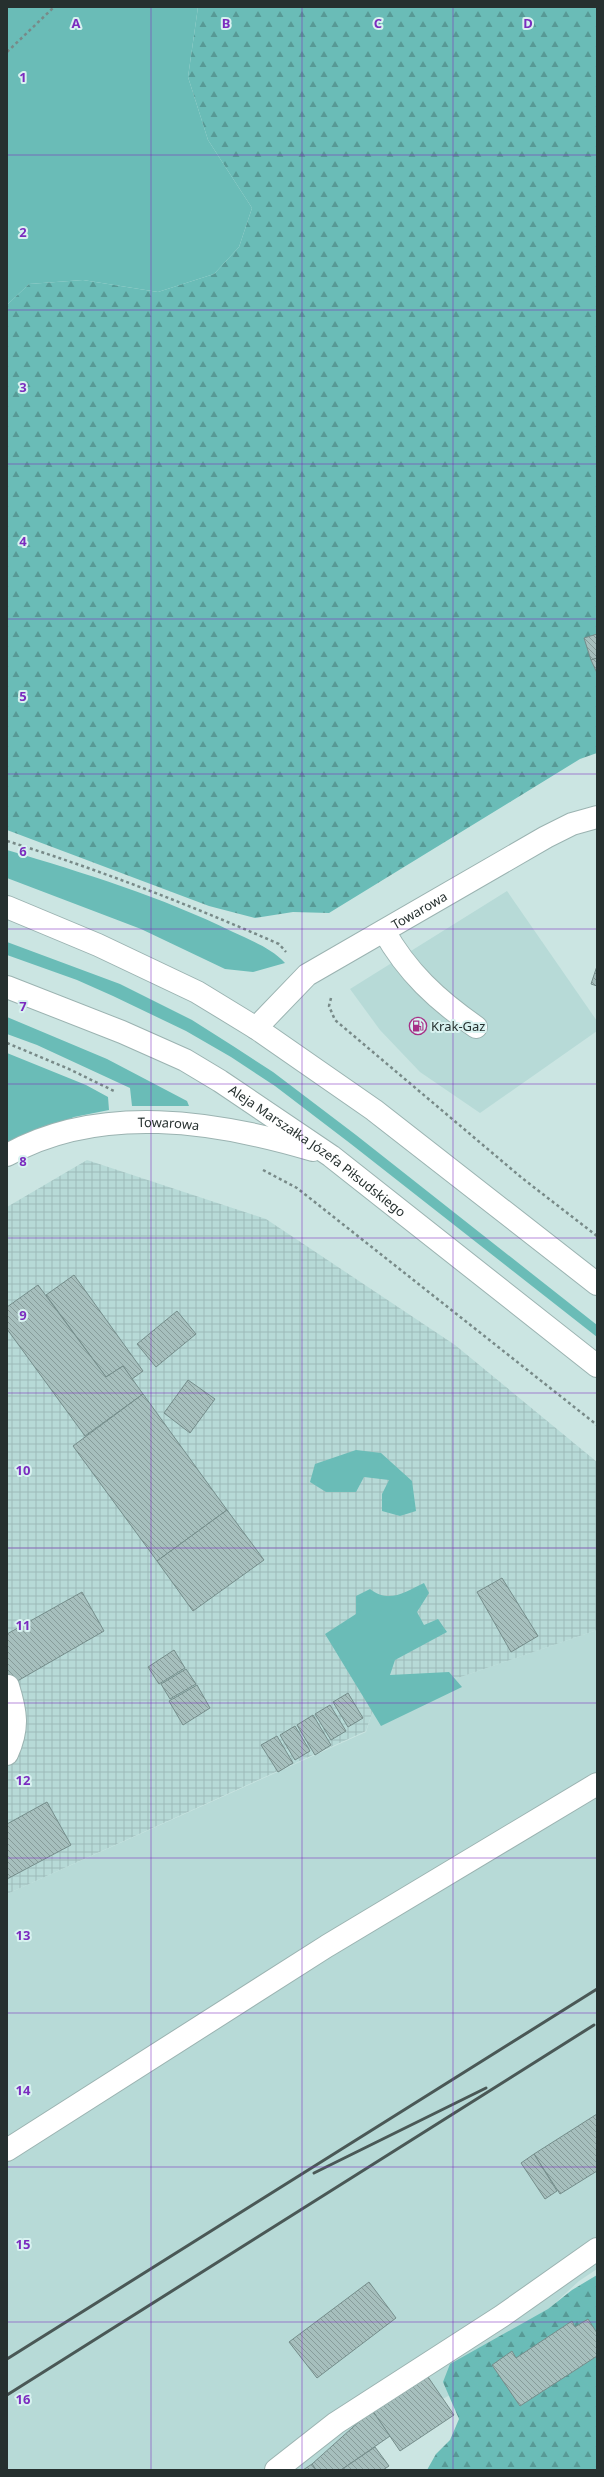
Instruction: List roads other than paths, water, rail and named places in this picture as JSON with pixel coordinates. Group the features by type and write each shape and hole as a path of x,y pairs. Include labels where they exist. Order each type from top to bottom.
{"street":[{"name":"Towarowa","path":"256,1028 307,975 546,837 572,824 597,817"},
{"path":"7,907 98,944 197,992 256,1028 374,1110 597,1284"},
{"path":"384,931 399,955 428,990 447,1007 476,1027"},
{"name":"Aleja Marszałka Józefa Piłsudskiego","path":"7,987 64,1008 185,1060 275,1116 331,1156 597,1366"},
{"name":"Towarowa","path":"7,1155 48,1138 84,1128 154,1122 207,1126 246,1132 331,1156"},
{"path":"7,1754 14,1739 16,1713 8,1686"},
{"path":"7,2150 327,1946 597,1784"},
{"path":"276,2470 336,2423 502,2316 597,2249"}],"railway":[{"path":"7,2359 597,1989"},
{"path":"7,2395 594,2025"},
{"path":"314,2173 486,2088"}],"place":[{"name":"Krak-Gaz","path":"418,1026"}]}
